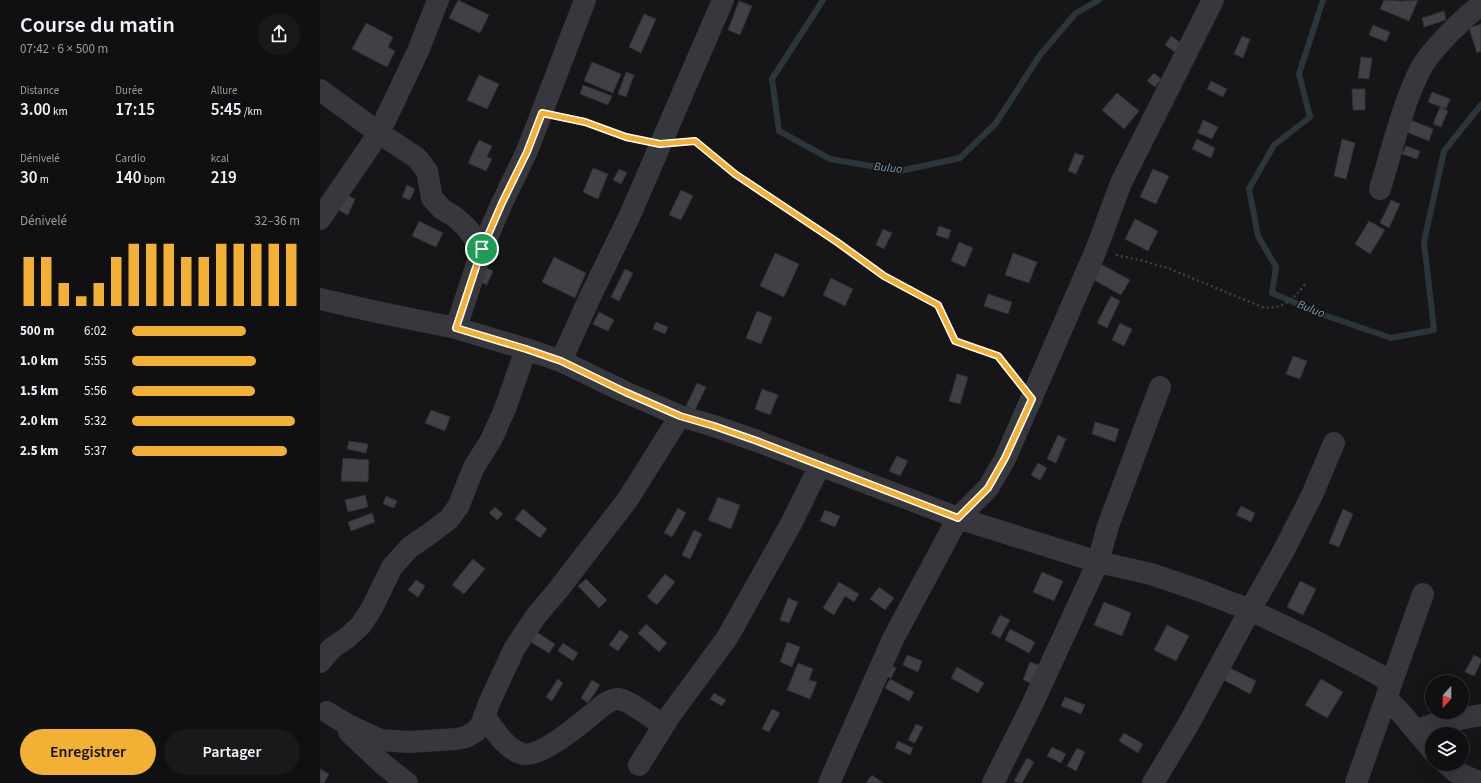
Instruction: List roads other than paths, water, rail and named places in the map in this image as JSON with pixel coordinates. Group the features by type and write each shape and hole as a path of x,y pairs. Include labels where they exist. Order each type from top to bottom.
{"street":[{"path":"320,219 379,133 418,51 438,0"},
{"path":"456,328 482,249 502,203 527,152 585,0"},
{"path":"561,361 630,215 722,0"},
{"path":"829,783 893,639 958,518 988,488 1005,458 1096,250 1121,183 1213,0"},
{"path":"1380,189 1397,132 1421,69 1440,43 1481,5"},
{"path":"320,90 379,133 417,158 427,171 432,198 442,209 455,217 467,228 482,249"},
{"path":"320,299 456,328 526,349 561,361 625,392 680,416 757,441 958,518 1098,562 1151,574 1250,610 1313,640 1383,677 1388,692 1425,742"},
{"path":"320,662 332,648 348,637 361,625 372,608 392,567 410,547 449,519 458,507 474,467 506,409 526,349"},
{"path":"993,783 1031,707 1098,562 1108,526 1160,387"},
{"path":"324,709 348,725 380,740 409,742 466,736 476,731 514,650 536,616 583,559 628,499 680,416"},
{"path":"1153,783 1188,725 1284,550 1312,495 1334,442"},
{"path":"639,765 663,725 727,638 792,522 820,465"},
{"path":"1356,783 1423,594"},
{"path":"484,716 508,746 520,754 530,755 545,749 609,701 617,699 626,701 663,725"},
{"path":"324,709 384,765 407,783"},
{"path":"1416,731 1437,722 1481,715"},
{"path":"1455,771 1481,783"}],"waterway":[{"name":"Buluo","path":"823,0 772,79 779,131 830,159 900,171 960,158 996,123 1040,55 1076,13 1099,0"},
{"name":"Buluo","path":"1323,0 1299,74 1310,117 1274,145 1249,189 1258,236 1276,267 1272,293 1327,316 1391,338 1434,330 1424,242 1444,151 1481,105"}]}
